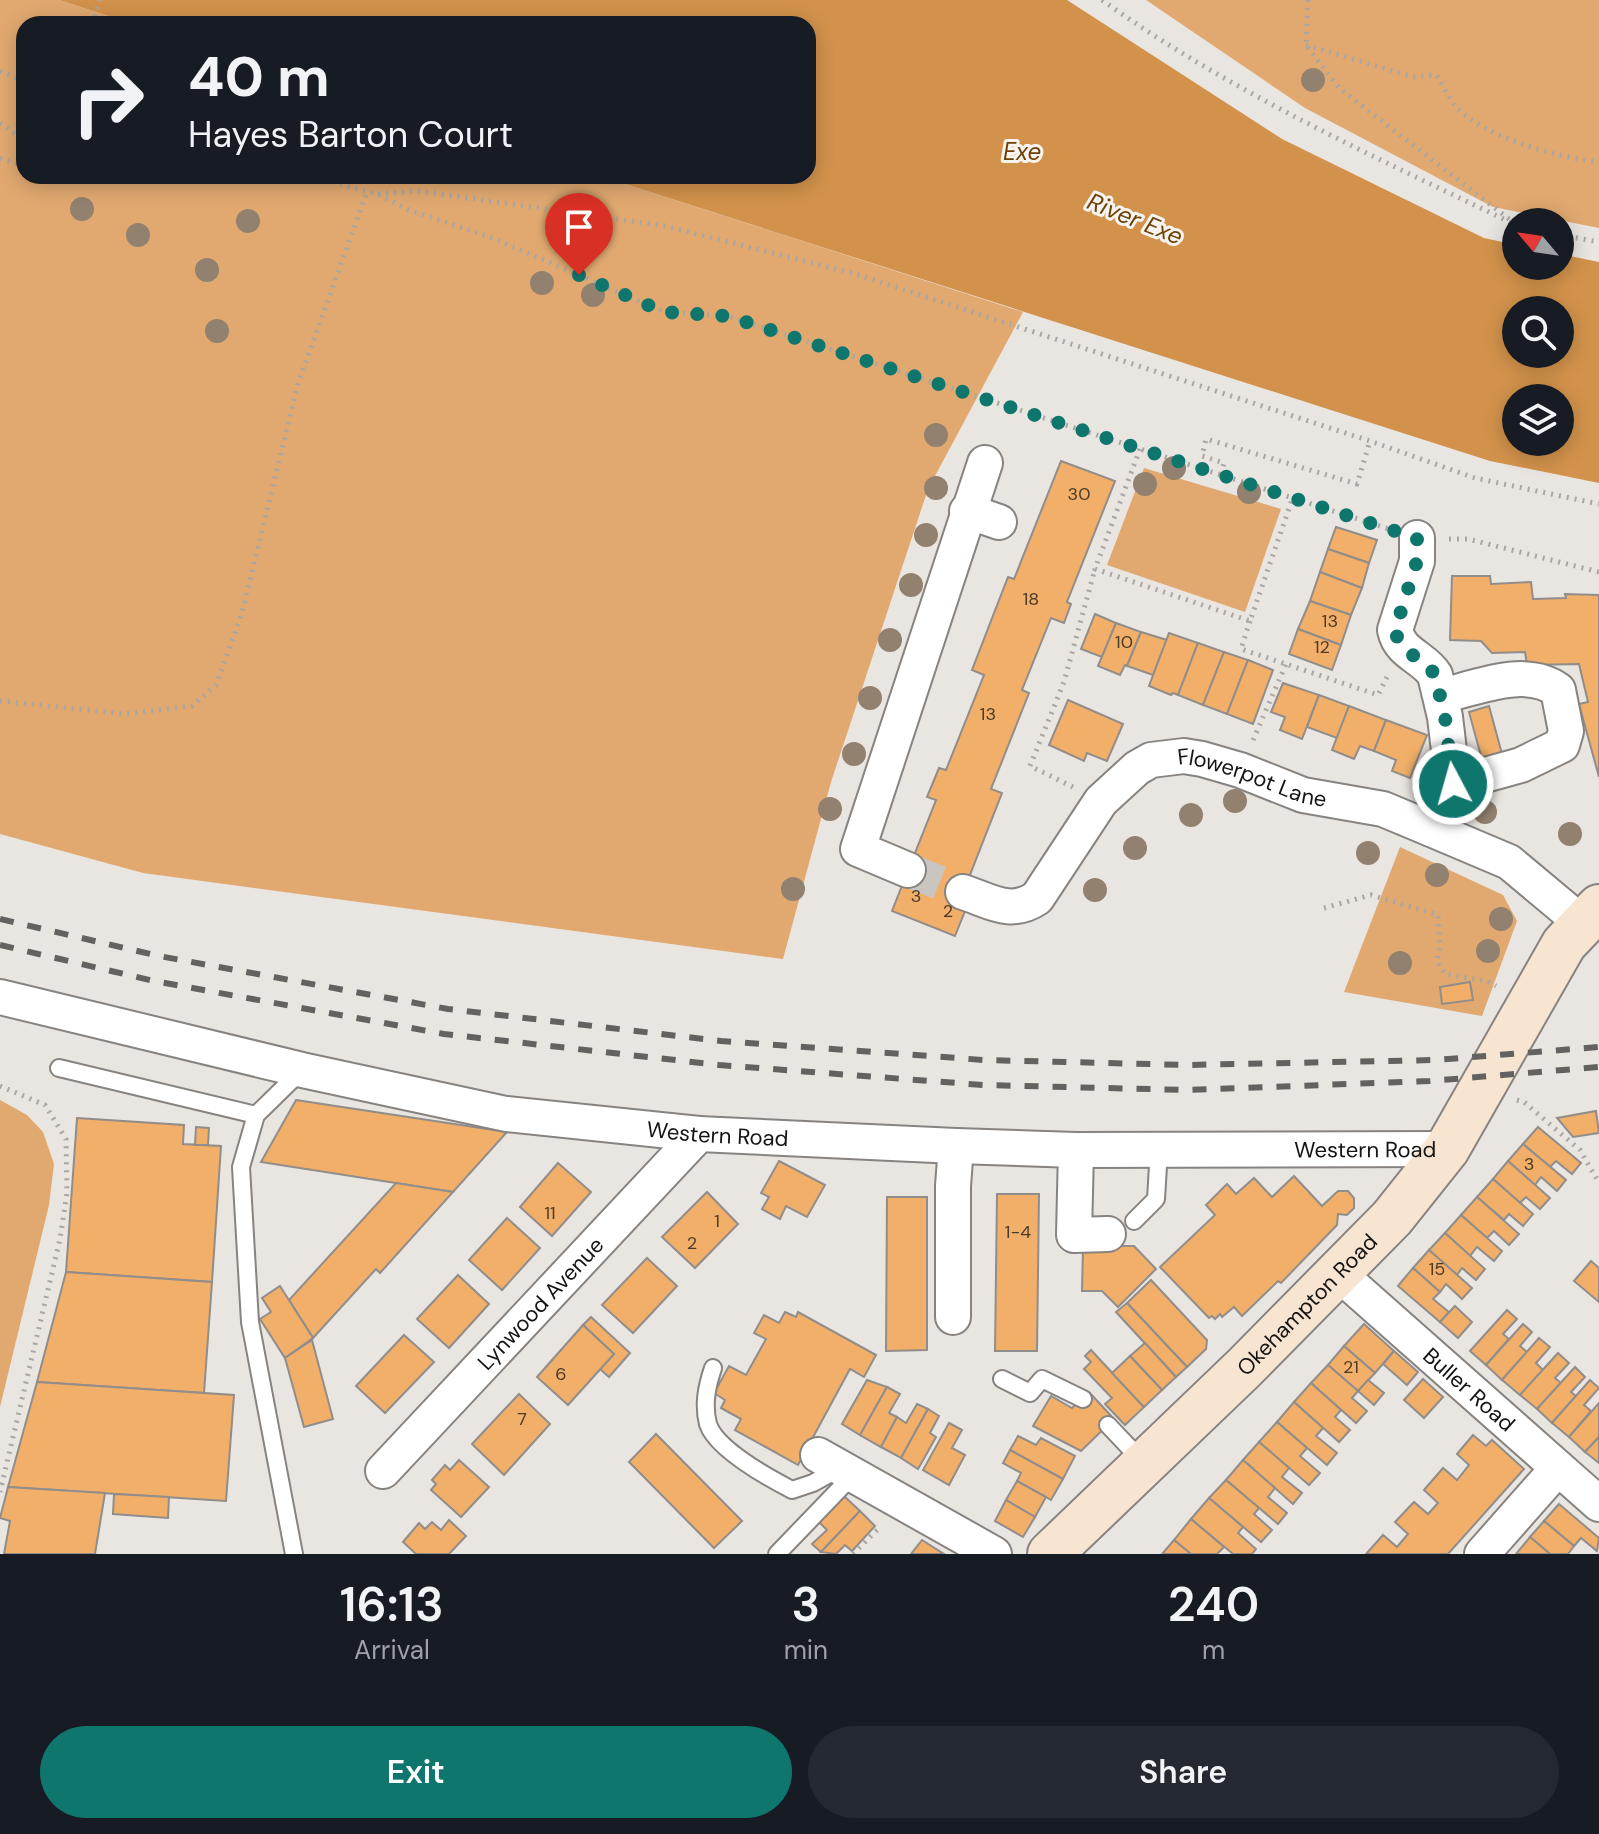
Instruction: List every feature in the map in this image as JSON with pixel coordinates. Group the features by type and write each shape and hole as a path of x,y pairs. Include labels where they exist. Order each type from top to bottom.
{"street":[{"path":"908,870 858,849 983,517 985,463"},
{"path":"1417,538 1417,561 1395,630 1402,647 1431,670 1441,696 1453,784 1431,829"},
{"path":"1441,696 1516,679 1545,680 1558,690 1566,731 1562,745 1521,765 1453,784"},
{"name":"Flowerpot Lane","path":"963,892 1015,909 1037,898 1101,801 1144,764 1164,757 1184,756 1240,770 1303,795 1383,809 1509,862 1590,915"},
{"name":"Okehampton Road","path":"1050,1554 1339,1274 1392,1218 1447,1149 1564,944 1590,915"},
{"name":"Western Road","path":"0,997 302,1070 506,1114 699,1134 956,1146 1076,1150 1447,1149"},
{"name":"Lynwood Avenue","path":"383,1471 699,1134"},
{"path":"953,1317 956,1146"},
{"path":"1076,1150 1074,1235 1121,1228"},
{"name":"Buller Road","path":"1339,1274 1599,1504"},
{"path":"837,1466 994,1554"},
{"path":"1482,1554 1558,1468"}],"lane":[{"path":"59,1068 256,1115"},
{"path":"294,1554 250,1322 241,1167 256,1115 302,1070"},
{"path":"1121,1228 1156,1199 1159,1149"},
{"path":"713,1368 705,1392 709,1426 722,1442 759,1473 792,1490 813,1483 837,1466"},
{"path":"1002,1379 1030,1393 1042,1379 1083,1399"},
{"path":"1108,1425 1144,1463"},
{"path":"777,1554 837,1466"}],"path":[{"path":"1102,0 1136,24 1293,117 1502,218"},
{"path":"1308,0 1306,45 1339,88 1502,214"},
{"path":"1306,45 1413,77 1436,75 1455,106 1471,119 1520,144 1570,159 1599,162"},
{"path":"338,184 377,194 409,210 495,239 664,312 727,316 1417,538 1468,539 1599,572"},
{"path":"377,194 418,191 665,226 852,273 1475,478 1599,504"},
{"path":"0,701 125,714 192,706 216,685 242,613 298,383 367,192"},
{"path":"1574,238 1599,242"},
{"path":"1221,474 1224,463 1202,456 1206,439 1357,484 1370,441"},
{"path":"1101,801 1030,766 1064,682 1095,569 1140,448"},
{"path":"1293,497 1241,649 1378,695 1402,647"},
{"path":"1095,569 1250,621"},
{"path":"1256,735 1286,664"},
{"path":"1324,908 1371,895 1438,915 1440,948 1437,961 1445,974 1487,981 1524,1011"},
{"path":"0,1086 45,1105 66,1139 67,1193 60,1239 0,1492"},
{"path":"1481,1090 1524,1102 1580,1150 1599,1183"}],"shaded area":[{"path":"0,0 59,0 108,16 16,16 16,184 625,184 1023,312 928,489 831,782 783,959 143,873 0,834"},
{"path":"1146,0 1599,0 1599,228 1574,223 1574,208 1493,207 1305,108"},
{"path":"1144,468 1281,509 1245,612 1107,565"},
{"path":"1400,847 1503,895 1517,921 1482,1016 1344,992"},
{"path":"0,1100 27,1115 43,1132 54,1164 49,1205 0,1407"}],"water":[{"name":"Exe","path":"59,0 1067,0 1282,139 1484,238 1502,242 1502,280 1574,280 1574,257 1599,262 1599,483 1490,461 625,184 816,184 816,16 108,16"}],"building":[{"path":"1061,461 1115,481 1067,602 1071,604 1064,623 1051,618 1022,690 1029,693 991,789 1002,793 959,903 967,906 955,936 892,911 936,800 927,797 939,768 946,770 984,675 972,670 1008,577 1014,579"},
{"path":"1336,527 1377,540 1369,563 1328,549"},
{"path":"1328,549 1369,563 1362,588 1320,572"},
{"path":"1320,572 1362,588 1351,615 1310,601"},
{"path":"1452,576 1490,576 1491,584 1531,582 1533,599 1566,598 1565,594 1599,595 1599,777 1579,704 1588,702 1579,664 1527,665 1525,652 1492,653 1481,641 1450,640"},
{"path":"1310,601 1351,615 1341,645 1298,629"},
{"path":"1095,614 1116,623 1102,657 1081,649"},
{"path":"1116,623 1141,632 1120,675 1098,666"},
{"path":"1298,629 1341,645 1332,670 1289,654"},
{"path":"1141,632 1167,640 1153,675 1127,666"},
{"path":"1169,633 1198,643 1178,695 1149,686"},
{"path":"1198,643 1224,652 1203,705 1178,695"},
{"path":"1224,652 1248,660 1227,714 1203,705"},
{"path":"1248,660 1273,670 1253,724 1227,714"},
{"path":"1283,683 1319,695 1302,739 1280,730 1285,717 1271,712"},
{"path":"1319,695 1349,706 1337,738 1307,727"},
{"path":"1068,700 1123,724 1107,761 1087,753 1084,761 1049,745"},
{"path":"1349,706 1386,720 1374,751 1360,746 1354,759 1332,750"},
{"path":"1489,706 1502,754 1482,760 1469,712"},
{"path":"1386,720 1427,735 1410,778 1392,771 1396,760 1374,751"},
{"path":"1470,982 1473,1000 1442,1004 1440,987"},
{"path":"296,1100 507,1132 453,1192 261,1162"},
{"path":"1596,1111 1599,1133 1573,1137 1557,1118"},
{"path":"77,1118 184,1125 183,1144 221,1146 212,1282 66,1272"},
{"path":"196,1127 209,1128 208,1145 195,1145"},
{"path":"1538,1127 1581,1163 1572,1174 1556,1161 1550,1167 1523,1144"},
{"path":"1523,1144 1566,1180 1557,1191 1541,1177 1535,1185 1508,1161"},
{"path":"779,1161 825,1185 807,1217 786,1206 780,1219 762,1209 769,1197 761,1193"},
{"path":"1508,1161 1550,1198 1540,1209 1526,1197 1520,1203 1493,1179"},
{"path":"558,1163 591,1192 552,1236 520,1207"},
{"path":"1294,1176 1322,1206 1338,1191 1348,1191 1354,1198 1354,1208 1347,1215 1338,1214 1337,1225 1281,1283 1278,1281 1242,1316 1234,1307 1222,1317 1220,1314 1215,1319 1212,1316 1209,1318 1160,1267 1215,1215 1206,1205 1227,1184 1236,1194 1254,1178 1272,1197"},
{"path":"1493,1179 1533,1214 1523,1226 1509,1214 1504,1220 1477,1197"},
{"path":"396,1183 453,1192 380,1273 376,1269 313,1338 289,1300"},
{"path":"707,1192 738,1224 695,1268 662,1237"},
{"path":"997,1194 1039,1194 1037,1351 995,1351"},
{"path":"887,1197 927,1197 927,1350 886,1351"},
{"path":"1477,1197 1519,1234 1509,1245 1494,1231 1487,1238 1461,1215"},
{"path":"1461,1215 1502,1251 1494,1261 1477,1247 1470,1256 1445,1233"},
{"path":"507,1218 540,1248 502,1290 469,1260"},
{"path":"1445,1233 1485,1269 1476,1280 1462,1268 1457,1275 1429,1250"},
{"path":"1083,1246 1134,1246 1156,1269 1118,1307 1102,1291 1082,1291"},
{"path":"1429,1250 1472,1288 1462,1299 1446,1284 1440,1292 1413,1268"},
{"path":"647,1258 677,1286 633,1333 602,1305"},
{"path":"1591,1261 1599,1268 1599,1302 1574,1281"},
{"path":"1413,1268 1440,1292 1433,1299 1449,1312 1440,1322 1398,1286"},
{"path":"66,1272 212,1282 204,1393 37,1382"},
{"path":"458,1275 489,1304 449,1348 417,1319"},
{"path":"1151,1280 1207,1340 1206,1349 1187,1367 1127,1303"},
{"path":"280,1286 313,1338 285,1358 260,1319 271,1312 262,1298"},
{"path":"1127,1303 1187,1367 1176,1377 1116,1312"},
{"path":"1455,1306 1472,1322 1458,1338 1440,1322"},
{"path":"1507,1310 1517,1319 1503,1334 1509,1339 1486,1365 1470,1351"},
{"path":"785,1312 796,1317 798,1312 876,1355 864,1377 850,1369 798,1465 735,1430 741,1419 721,1408 725,1400 714,1393 729,1366 746,1375 766,1339 754,1333 764,1315 779,1323"},
{"path":"591,1317 630,1353 609,1377 600,1369 614,1354 583,1325"},
{"path":"1364,1324 1394,1351 1375,1373 1344,1346"},
{"path":"1523,1324 1532,1332 1520,1346 1527,1352 1502,1380 1486,1365"},
{"path":"583,1325 614,1354 568,1405 537,1377"},
{"path":"404,1335 434,1362 385,1413 356,1386"},
{"path":"1539,1338 1550,1347 1536,1363 1543,1370 1520,1395 1502,1380"},
{"path":"312,1340 333,1419 304,1427 285,1358"},
{"path":"1145,1343 1176,1377 1162,1390 1130,1356"},
{"path":"1344,1346 1375,1373 1358,1391 1328,1365"},
{"path":"1091,1350 1144,1407 1125,1425 1105,1404 1112,1398 1084,1369 1091,1362 1085,1356"},
{"path":"1394,1351 1418,1372 1407,1385 1383,1364"},
{"path":"1558,1353 1569,1363 1555,1378 1561,1383 1537,1409 1520,1395"},
{"path":"1130,1356 1162,1390 1144,1407 1112,1373"},
{"path":"1328,1365 1358,1391 1352,1398 1367,1411 1356,1423 1311,1383"},
{"path":"1575,1367 1585,1377 1571,1392 1576,1396 1552,1423 1537,1409"},
{"path":"1423,1379 1443,1397 1424,1418 1404,1400"},
{"path":"867,1380 887,1387 860,1435 842,1424"},
{"path":"1368,1380 1384,1393 1374,1405 1358,1391"},
{"path":"1590,1380 1599,1388 1584,1405 1591,1411 1569,1437 1552,1423"},
{"path":"37,1382 234,1395 226,1501 8,1487"},
{"path":"1311,1383 1341,1410 1335,1417 1350,1430 1339,1442 1294,1402"},
{"path":"887,1387 900,1394 889,1413 897,1417 881,1447 860,1435"},
{"path":"1089,1392 1114,1419 1081,1451 1033,1426 1051,1396 1072,1408"},
{"path":"519,1394 550,1424 504,1475 472,1444"},
{"path":"1294,1402 1323,1428 1316,1436 1337,1453 1327,1465 1277,1422"},
{"path":"1599,1403 1599,1437 1585,1452 1569,1437"},
{"path":"917,1404 928,1409 901,1458 881,1447 897,1417 906,1423"},
{"path":"928,1409 939,1416 930,1433 936,1437 918,1469 901,1458"},
{"path":"1277,1422 1307,1448 1300,1456 1320,1473 1309,1485 1259,1442"},
{"path":"949,1423 962,1430 952,1448 965,1455 949,1485 923,1470"},
{"path":"656,1434 742,1521 714,1548 629,1462"},
{"path":"1473,1435 1486,1446 1492,1440 1524,1469 1448,1554 1366,1554 1383,1535 1397,1547 1408,1534 1395,1522 1414,1502 1428,1514 1438,1503 1424,1490 1443,1468 1457,1480 1469,1465 1457,1454"},
{"path":"1018,1436 1036,1445 1041,1438 1075,1456 1063,1479 1010,1450"},
{"path":"1599,1437 1599,1463 1585,1452"},
{"path":"1259,1442 1289,1468 1282,1477 1302,1493 1293,1504 1243,1460"},
{"path":"1010,1450 1063,1479 1051,1500 1017,1481 1021,1473 1003,1463"},
{"path":"459,1460 489,1487 461,1517 431,1490 436,1484 432,1480 445,1465 450,1470"},
{"path":"1243,1460 1275,1488 1268,1497 1287,1513 1278,1524 1226,1480"},
{"path":"1226,1480 1259,1508 1254,1514 1272,1530 1261,1542 1209,1498"},
{"path":"1017,1481 1046,1497 1035,1517 1006,1500"},
{"path":"8,1487 105,1493 95,1554 4,1554 10,1521 0,1518"},
{"path":"114,1494 169,1497 168,1518 113,1514"},
{"path":"844,1496 860,1511 821,1552 812,1544 827,1530 819,1522"},
{"path":"1209,1498 1243,1527 1238,1533 1256,1549 1252,1554 1233,1554 1191,1519"},
{"path":"1006,1500 1035,1517 1023,1537 995,1521"},
{"path":"1559,1504 1599,1538 1597,1551 1581,1538 1574,1546 1544,1521"},
{"path":"860,1511 875,1526 852,1551 845,1545 836,1554 821,1552"},
{"path":"1191,1519 1224,1547 1217,1554 1191,1554 1174,1540"},
{"path":"449,1520 466,1536 449,1554 416,1554 403,1542 419,1523 425,1529 432,1522 441,1530"},
{"path":"1544,1521 1574,1546 1568,1554 1550,1554 1530,1537"},
{"path":"1530,1537 1550,1554 1516,1554"},
{"path":"922,1540 944,1554 911,1554"},
{"path":"1174,1540 1191,1554 1162,1554"}],"tunnel":[{"path":"908,870 963,892"}],"railway":[{"path":"0,919 159,956 448,1009 721,1041 984,1060 1187,1065 1435,1060 1599,1047"},
{"path":"0,945 154,981 444,1034 719,1065 983,1085 1187,1090 1430,1081 1599,1067"}],"route":[{"path":"579,275 664,312 727,316 1417,538 1417,561 1395,630 1402,647 1435,675 1445,717 1453,784"}],"water label":[{"name":"River Exe","path":"1135,219"}]}
